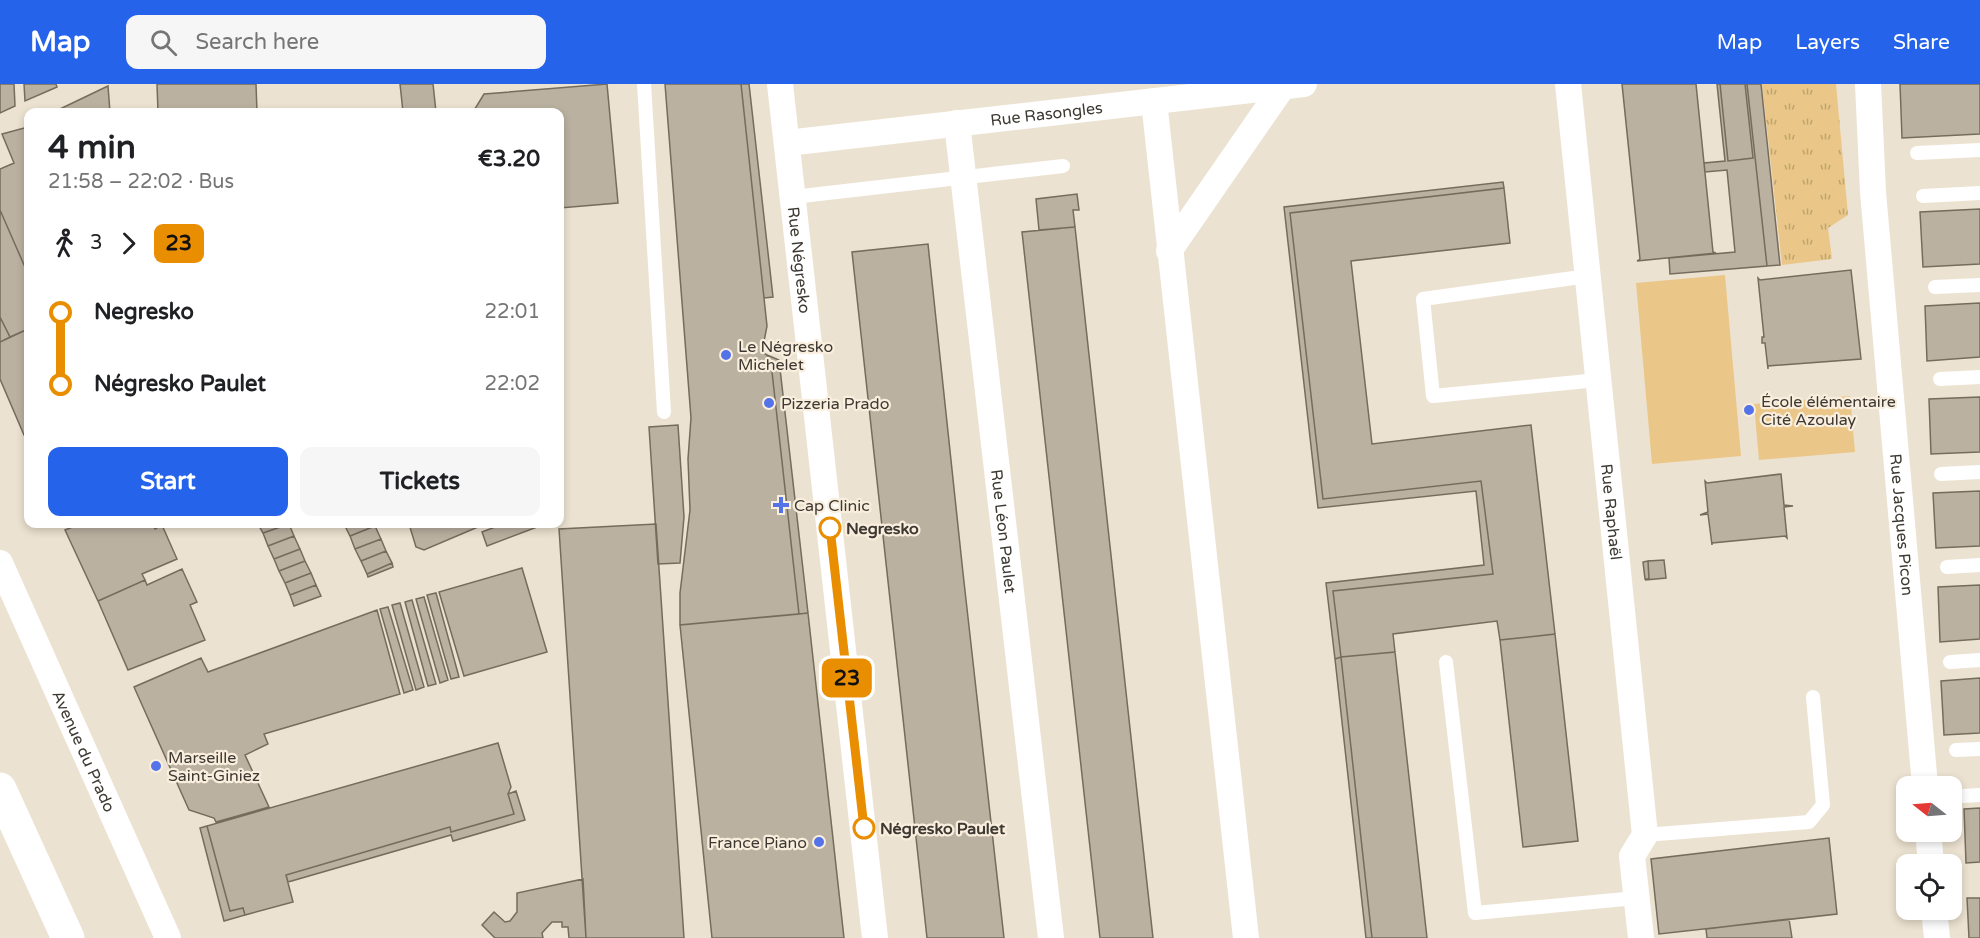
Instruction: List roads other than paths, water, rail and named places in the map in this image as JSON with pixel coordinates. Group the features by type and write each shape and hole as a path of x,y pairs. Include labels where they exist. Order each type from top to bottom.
{"main road":[{"path":"0,789 68,938"}],"street":[{"name":"Rue Négresko","path":"780,84 874,938"},
{"name":"Rue Raphaël","path":"1568,84 1645,836"},
{"name":"Rue Jacques Picon","path":"1868,84 1874,192 1924,776"},
{"name":"Rue Rasongles","path":"787,143 1154,101 1185,91 1294,85"},
{"path":"1169,251 1294,85"},
{"path":"1154,101 1246,938"},
{"name":"Rue Léon Paulet","path":"957,123 1051,938"},
{"name":"Avenue du Prado","path":"0,563 168,938"},
{"path":"1641,938 1632,856 1645,836"},
{"path":"1936,920 1937,938"}],"lane":[{"path":"644,84 664,412"},
{"path":"1917,153 1980,150"},
{"path":"793,197 1064,166"},
{"path":"1923,196 1980,193"},
{"path":"1588,276 1423,298 1433,396 1598,380"},
{"path":"1935,287 1980,285"},
{"path":"1940,379 1980,377"},
{"path":"1941,474 1980,472"},
{"path":"1947,567 1980,565"},
{"path":"1950,662 1980,660"},
{"path":"1446,662 1475,912 1636,898"},
{"path":"1645,836 1809,822 1823,805 1813,697"},
{"path":"1956,750 1980,749"},
{"path":"1964,796 1980,795"}],"place":[{"name":"Le Négresko Michelet","path":"726,355"},
{"name":"Pizzeria Prado","path":"769,403"},
{"name":"École élémentaire Cité Azoulay","path":"1749,410"},
{"name":"Cap Clinic","path":"781,505"},
{"name":"Negresko","path":"830,528"},
{"name":"Marseille Saint-Giniez","path":"156,766"},
{"name":"Négresko Paulet","path":"864,828"},
{"name":"France Piano","path":"819,842"}]}
